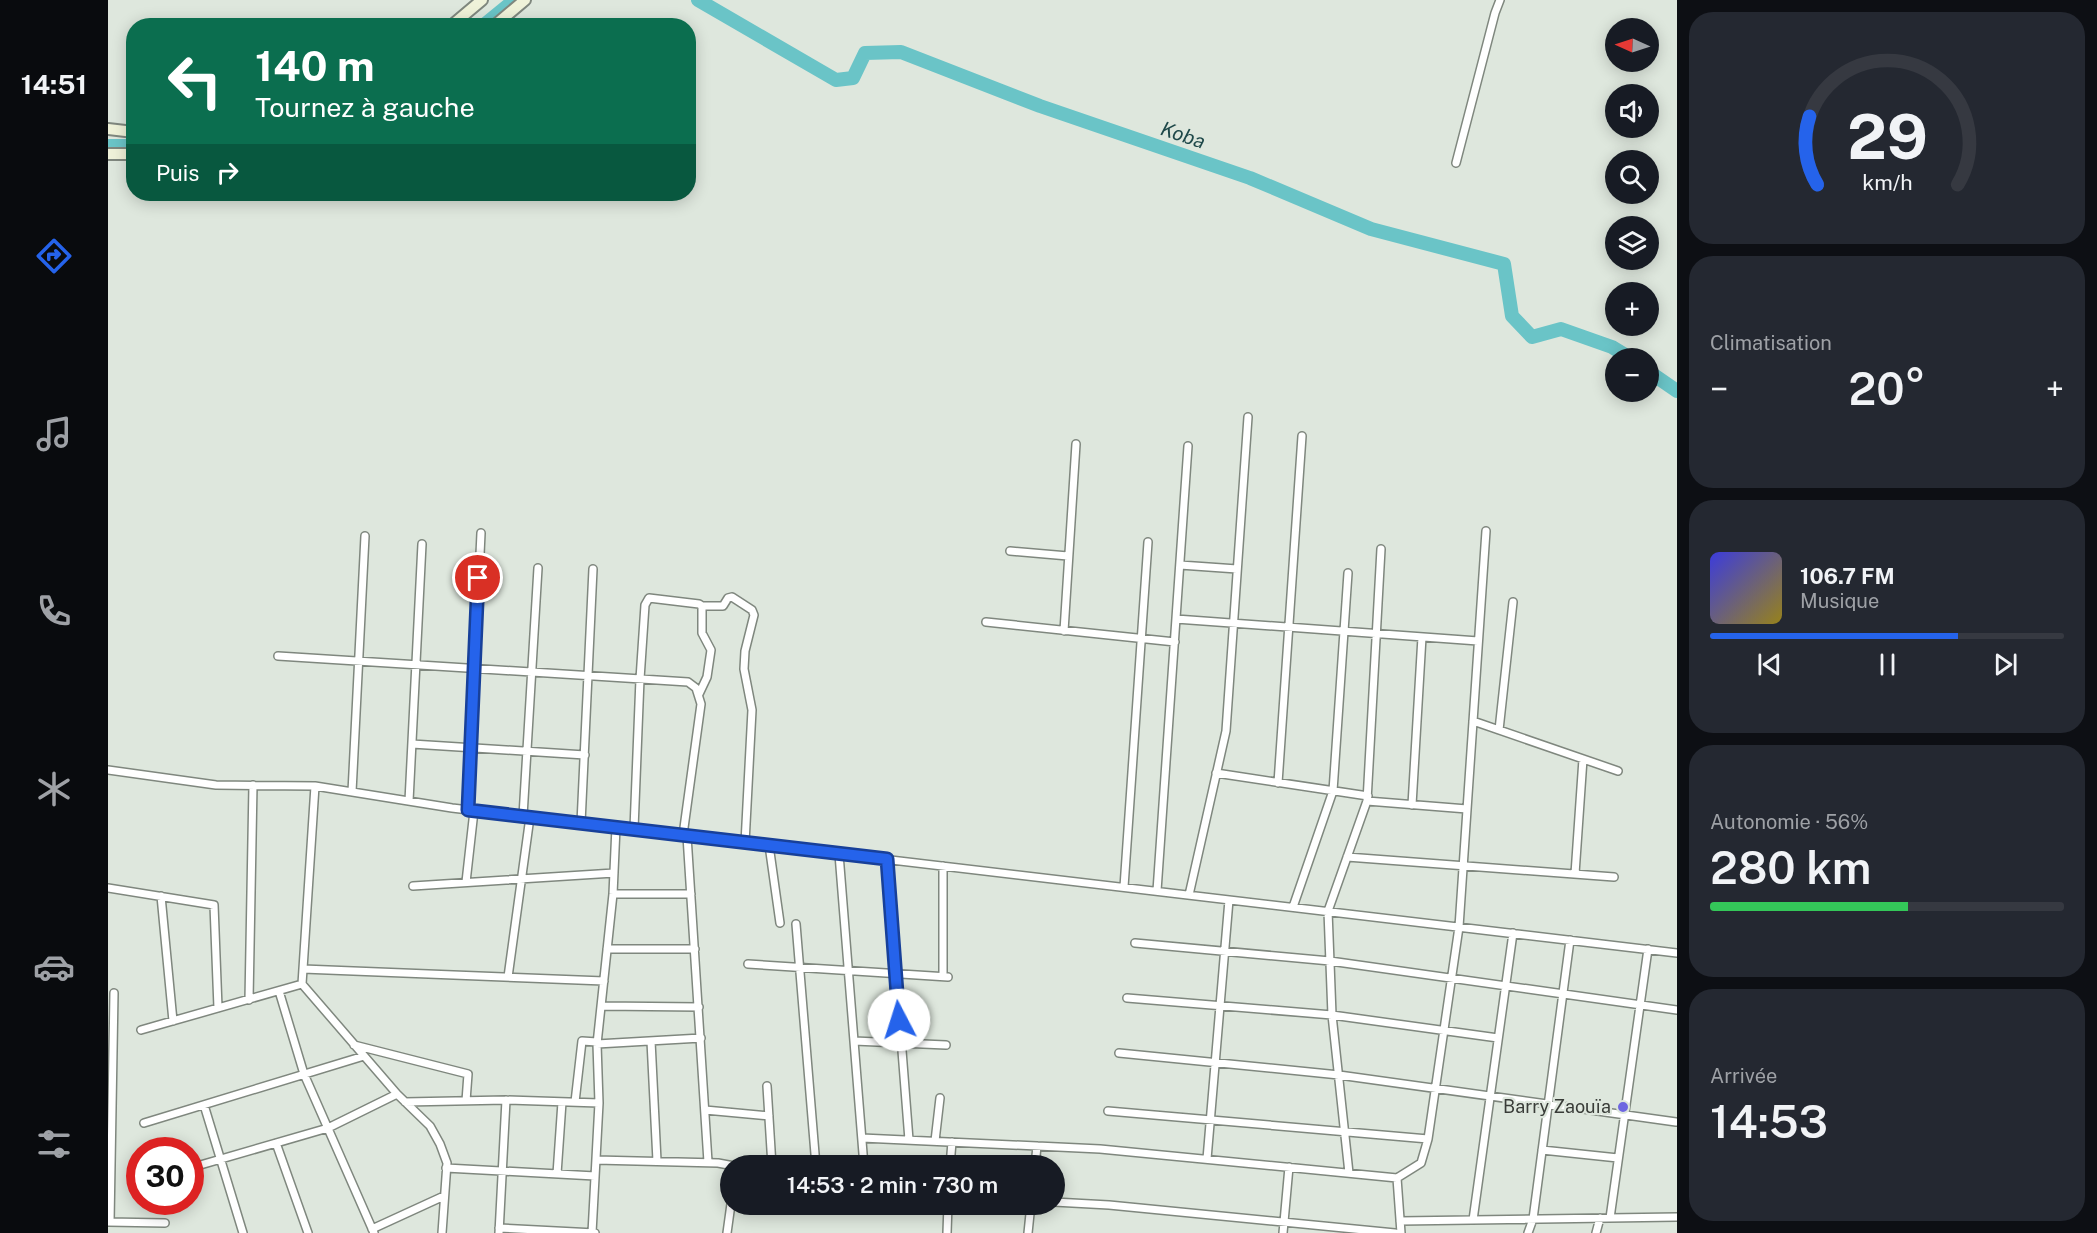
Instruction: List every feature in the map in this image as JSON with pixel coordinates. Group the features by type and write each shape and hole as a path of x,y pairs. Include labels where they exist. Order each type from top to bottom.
{"street":[{"path":"461,18 482,0"},
{"path":"504,18 525,0"},
{"path":"1456,163 1500,0"},
{"path":"108,129 126,131"},
{"path":"108,154 126,154"},
{"path":"1189,895 1226,731 1248,417"},
{"path":"1278,783 1302,436"},
{"path":"1064,631 1076,444"},
{"path":"1157,891 1188,446"},
{"path":"862,1138 1100,1149 1397,1178 1420,1163 1428,1139 1459,927 1486,531"},
{"path":"466,882 471,810 471,748 480,532"},
{"path":"352,792 365,536"},
{"path":"1124,887 1148,542"},
{"path":"409,801 422,544"},
{"path":"1349,1173 1332,1015 1328,911 1367,799 1382,549"},
{"path":"1010,551 1068,556"},
{"path":"1180,565 1237,569"},
{"path":"508,977 522,879 527,817 527,752 538,568"},
{"path":"581,823 593,569"},
{"path":"1293,907 1334,791 1348,573"},
{"path":"634,830 640,679 646,601 656,597 702,606 723,606 728,598 732,597 752,610 754,615 745,651 744,669 752,710 746,843"},
{"path":"1499,730 1513,602"},
{"path":"699,694 707,677 711,650 702,633 702,606"},
{"path":"1176,619 1478,641"},
{"path":"986,622 1174,642"},
{"path":"1412,805 1422,637"},
{"path":"278,656 688,682 699,694 701,704 685,836 695,949 708,1162"},
{"path":"1473,721 1618,771"},
{"path":"412,744 585,755"},
{"path":"1575,874 1583,759"},
{"path":"108,770 216,785 315,786 527,817 1677,953"},
{"path":"1216,773 1334,791 1367,799 1467,809"},
{"path":"249,1000 253,785"},
{"path":"315,786 302,984 397,1094 430,1126 440,1144 446,1168 442,1233"},
{"path":"506,1100 499,1230 593,1233 599,1103 597,1043 613,894 616,827"},
{"path":"769,845 780,923"},
{"path":"839,854 863,1155"},
{"path":"1347,857 1614,876"},
{"path":"887,859 909,1140"},
{"path":"748,964 945,977 944,866"},
{"path":"413,886 614,873"},
{"path":"108,888 214,904 218,1008"},
{"path":"613,894 691,894"},
{"path":"161,896 173,1021"},
{"path":"1207,1159 1228,900"},
{"path":"795,924 815,1155"},
{"path":"1473,1220 1513,933"},
{"path":"1528,1233 1533,1219 1570,940"},
{"path":"1135,943 1330,961 1677,1010"},
{"path":"607,949 695,949"},
{"path":"1610,1218 1648,949"},
{"path":"303,969 604,981"},
{"path":"141,1030 302,984"},
{"path":"279,991 304,1074 373,1231 444,1196"},
{"path":"114,993 109,1222 165,1223"},
{"path":"1127,998 1332,1015 1498,1038"},
{"path":"601,1006 699,1007"},
{"path":"575,1102 582,1041 597,1043 701,1038"},
{"path":"651,1041 657,1161"},
{"path":"854,1041 946,1045"},
{"path":"354,1045 468,1074 466,1101"},
{"path":"1119,1053 1339,1075 1676,1122"},
{"path":"144,1123 364,1056"},
{"path":"767,1086 771,1155"},
{"path":"204,1164 328,1128 397,1094"},
{"path":"935,1141 940,1098"},
{"path":"405,1102 506,1100 599,1103"},
{"path":"557,1174 561,1102"},
{"path":"204,1105 243,1233"},
{"path":"705,1110 769,1116"},
{"path":"1108,1111 1428,1139"},
{"path":"951,1155 952,1142"},
{"path":"276,1143 308,1233"},
{"path":"1036,1155 1037,1146"},
{"path":"1542,1150 1618,1158"},
{"path":"596,1160 720,1164"},
{"path":"1283,1233 1289,1167"},
{"path":"446,1168 595,1176"},
{"path":"1397,1178 1401,1233"},
{"path":"1065,1203 1395,1233"},
{"path":"727,1233 729,1215"},
{"path":"947,1233 948,1215"},
{"path":"1028,1233 1030,1215"},
{"path":"1400,1221 1677,1216"},
{"path":"1596,1233 1600,1218"}],"waterway":[{"path":"488,18 510,0"},
{"name":"Koba","path":"698,0 836,80 853,78 865,53 901,52 1040,106 1250,178 1371,229 1504,264 1512,316 1532,337 1561,329 1614,348"},
{"path":"108,143 126,143"},
{"name":"Koba","path":"1659,379 1677,391"}],"place":[{"name":"Barry Zaouïa","path":"1623,1107"}],"route":[{"path":"478,578 468,810 887,859 899,1020"}]}
